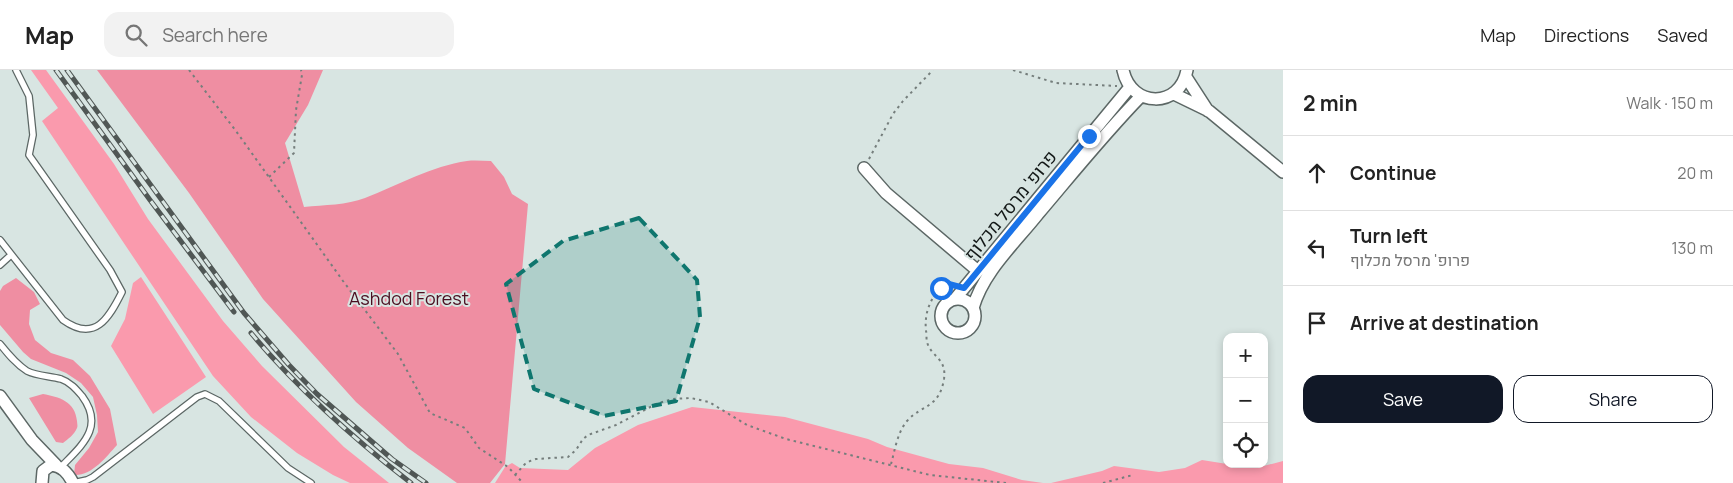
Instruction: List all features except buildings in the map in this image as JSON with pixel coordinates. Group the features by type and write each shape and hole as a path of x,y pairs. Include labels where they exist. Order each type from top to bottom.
{"street":[{"path":"1123,70 1130,87 1141,96 1149,99 1166,98 1174,94 1182,85 1186,73"},
{"path":"1186,73 1209,112"},
{"name":"פרופ' מרסל מכלוף","path":"955,299 1130,87"},
{"path":"1174,94 1209,112 1283,172"},
{"name":"פרופ' מרסל מכלוף","path":"973,308 981,288 1000,260 1111,127 1141,96"},
{"path":"864,168 886,193 978,272"},
{"path":"955,299 965,300 973,308 975,319 970,329 965,332 954,333 944,327 941,316 945,305 955,299"},
{"path":"0,396 32,440 73,483"},
{"path":"32,440 39,460 41,480"},
{"path":"41,480 44,468 48,465 58,466"}],"lane":[{"path":"0,240 64,320 74,328 85,330 99,325 110,316 122,292 110,270 29,154 33,135 29,96 16,70"},
{"path":"0,265 11,255"},
{"path":"0,344 28,372 62,379 76,388 87,402 92,417 91,430 86,439 58,466"},
{"path":"73,483 93,477 197,397 205,394 219,401 288,468 311,483"}],"path":[{"path":"189,70 236,131 343,281 398,354 430,413 465,428 485,453 508,467 523,483"},
{"path":"269,177 294,152 296,110 302,75 301,70"},
{"path":"864,168 893,114 933,70"},
{"path":"1014,70 1056,83 1130,87"},
{"path":"891,465 901,430 911,417 932,404 944,382 942,362 927,343 925,322 928,307 936,293 945,283 964,288"},
{"path":"516,476 525,464 530,461 568,457 588,435 616,425 656,404 672,399 684,398 709,402 737,420 772,435 940,477 1006,483"},
{"path":"1103,483 1134,475"}],"highlighted area":[{"path":"639,218 697,280 700,317 676,401 604,416 534,389 506,284 563,241"}],"shaded area":[{"path":"31,70 46,70 114,164 148,219 223,321 262,366 344,447 389,483 350,483 333,475 297,453 251,417 213,376 42,121 58,108"},
{"path":"141,277 206,377 153,414 111,346 125,319 133,283"},
{"path":"692,407 785,417 868,439 887,447 949,464 983,468 1022,480 1043,483 495,483 505,467 512,463 520,468 568,470 595,448 638,425"},
{"path":"1202,460 1223,463 1223,468 1268,468 1268,465 1283,461 1283,483 1051,483 1102,471 1114,466 1159,472 1185,468"}],"green space":[{"name":"Ashdod Forest","path":"97,70 323,70 308,105 285,143 304,207 351,202 365,198 428,171 454,163 491,161 504,177 512,194 528,204 505,464 490,483 457,483 408,448 356,402 263,299 189,193"},
{"path":"16,278 34,292 40,304 30,310 29,324 35,340 51,353 73,360 90,376 110,409 117,445 98,465 87,472 74,475 75,465 89,448 98,432 93,397 81,383 66,373 31,359 0,325 0,291 3,286"},
{"path":"43,394 70,404 76,414 77,428 73,435 63,443 56,442 29,398"}],"railway":[{"path":"56,70 234,312"},
{"path":"67,70 244,313 289,365 317,394 392,459 426,483"},
{"path":"251,333 307,394 368,449 411,483"}],"route":[{"path":"941,288 945,283 964,288 1089,136"}]}
